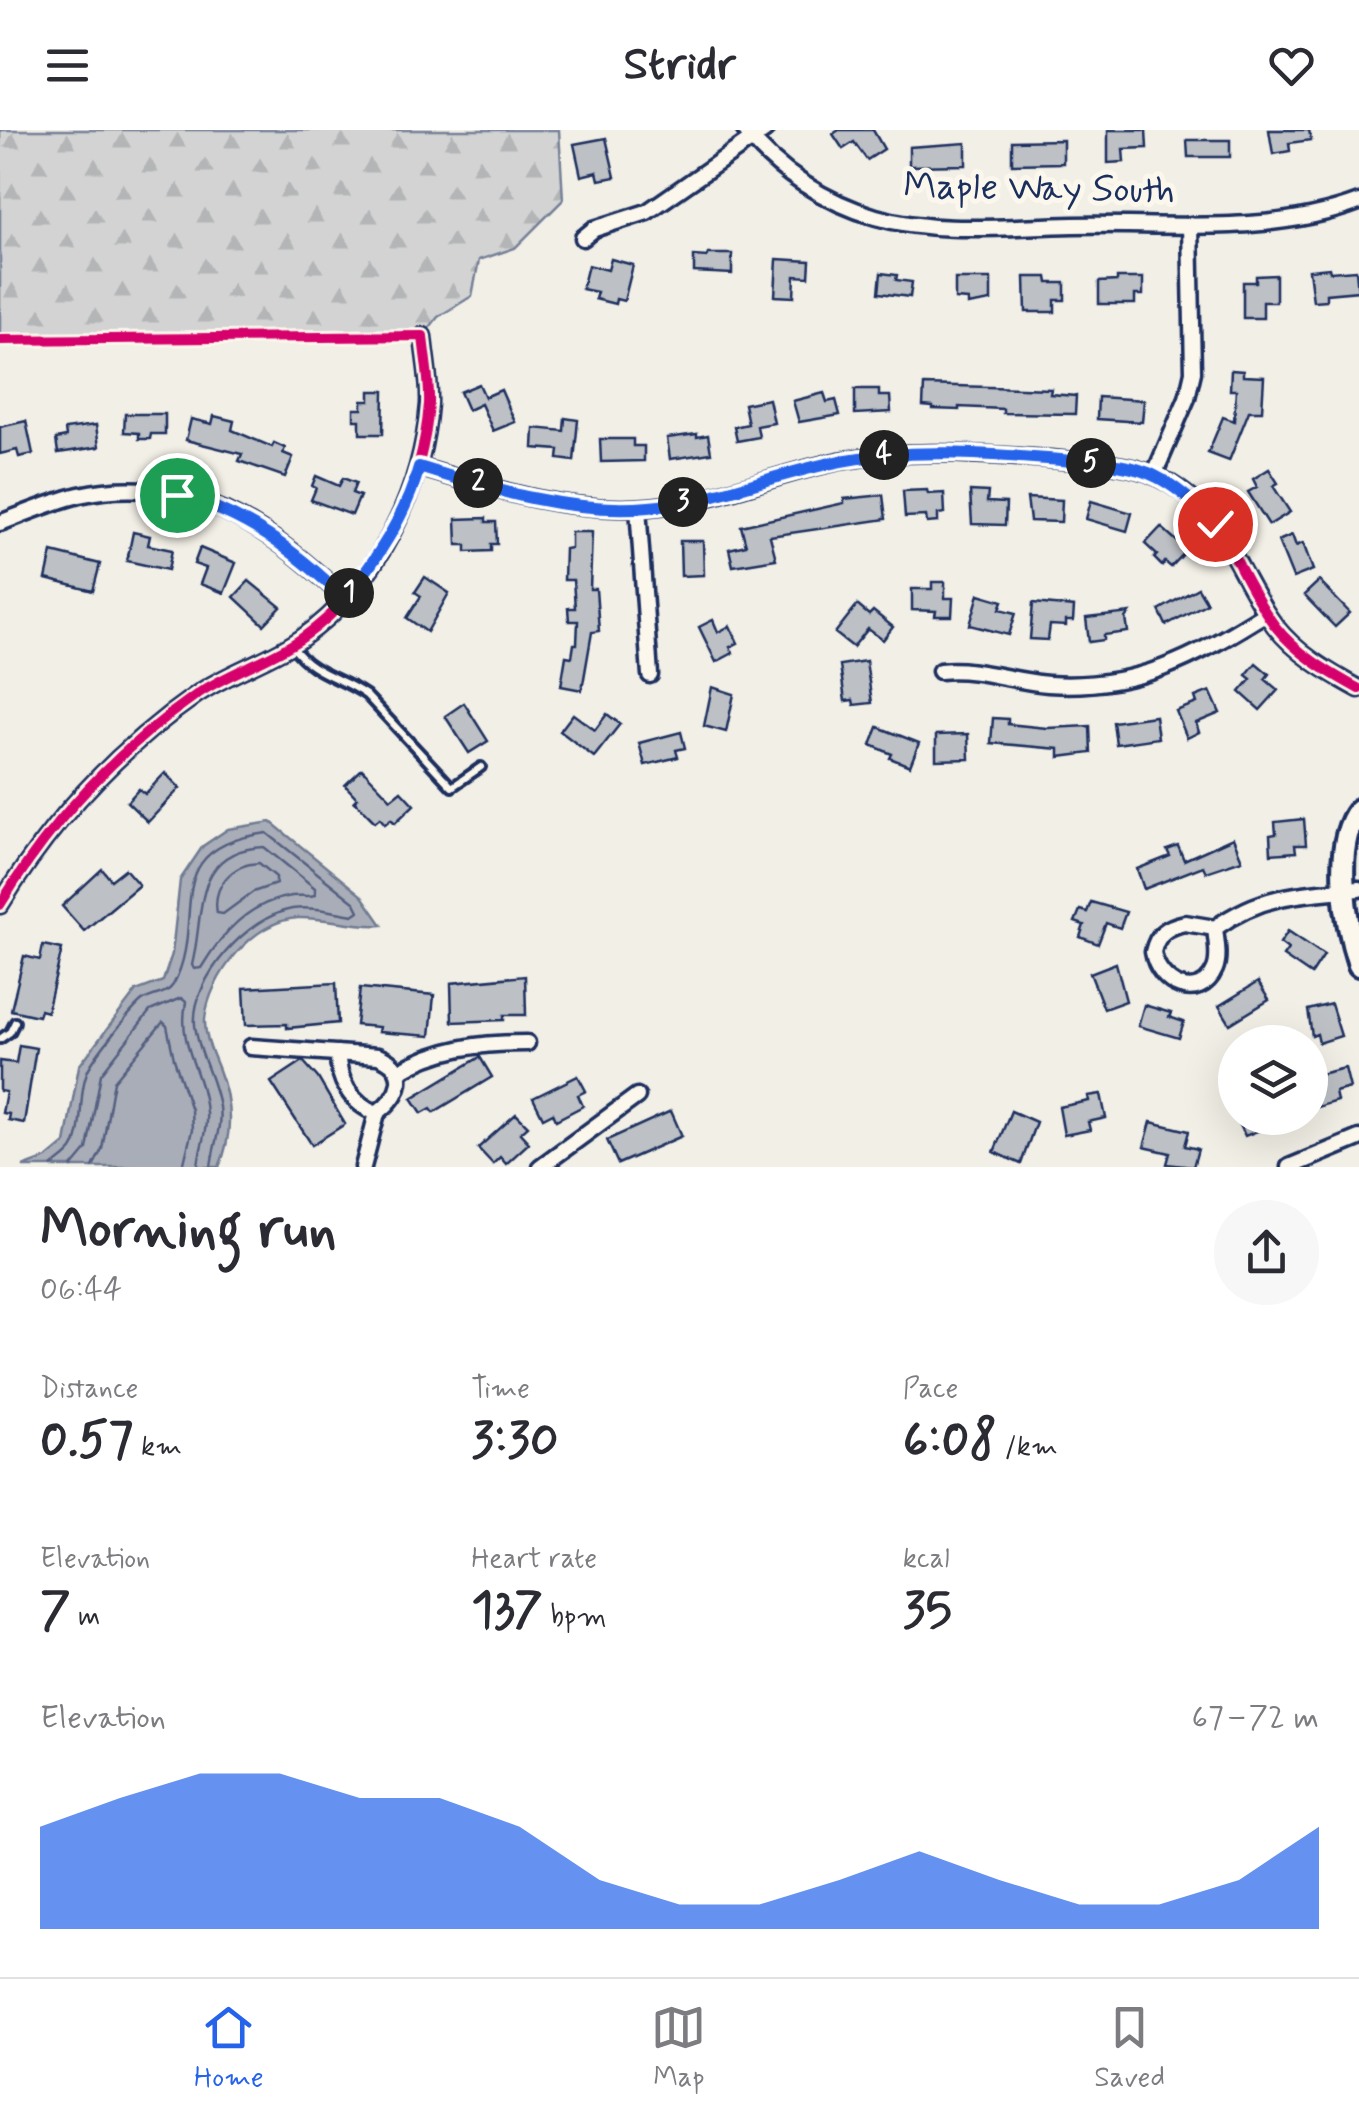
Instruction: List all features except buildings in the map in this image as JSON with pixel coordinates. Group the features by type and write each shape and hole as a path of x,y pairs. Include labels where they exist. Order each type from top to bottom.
{"street":[{"path":"588,233 647,212 748,135 765,130"},
{"name":"Maple Way South","path":"748,135 763,152 804,183 856,210 889,220 972,227 1190,225 1299,218 1359,202"},
{"path":"1154,475 1187,398 1192,372 1190,225"},
{"path":"0,904 33,853 72,804 116,759 200,692 292,645 322,623 384,547 419,467 429,402 423,336"},
{"path":"419,467 554,502 638,508 691,501 802,470 898,454 930,452 1063,460 1154,475 1198,506 1215,524 1278,629 1307,658 1359,689"},
{"path":"0,524 84,494 132,490 177,495 236,515 266,531 345,599"},
{"path":"638,508 650,675"},
{"path":"940,672 960,669 1048,684 1126,680 1190,659 1266,613"},
{"path":"1359,810 1348,824 1344,863 1352,889 1349,926 1359,965"},
{"path":"1215,928 1217,960 1209,978 1182,987 1164,979 1153,952 1162,932 1184,923 1215,928 1244,908 1265,900 1352,889"},
{"path":"398,1072 454,1049 526,1043"},
{"path":"252,1047 390,1060 398,1072 398,1090 394,1099 376,1113 364,1167"},
{"path":"338,1053 342,1082 363,1107 376,1113"},
{"path":"540,1167 637,1096"},
{"path":"1289,1167 1359,1138"}],"lane":[{"path":"292,645 315,670 351,684 366,695 452,788 480,767"},
{"path":"0,1039 15,1022"}],"green space":[{"path":"0,130 559,130 563,200 515,248 479,260 472,296 438,317 423,336 0,340"}],"water":[{"path":"271,822 362,896 382,925 308,918 281,921 250,940 224,969 205,1019 207,1039 228,1107 229,1131 219,1167 23,1167 47,1158 65,1143 79,1066 136,991 163,981 172,954 180,880 203,846 228,829"}],"cycle path":[{"path":"0,340 423,336 429,395 425,437 405,503 391,535 352,592 302,638 209,687 112,764 63,816 0,905"},
{"path":"419,467 532,498 620,508 697,500 839,461 892,454 997,455 1130,467 1154,475 1198,505 1226,542 1275,626 1314,662 1359,689"}],"route":[{"path":"177,495 205,502 266,531 345,599 391,534 419,467 554,502 622,508 691,501 866,457 930,452 994,455 1098,463 1154,475 1181,492 1215,524"}]}
